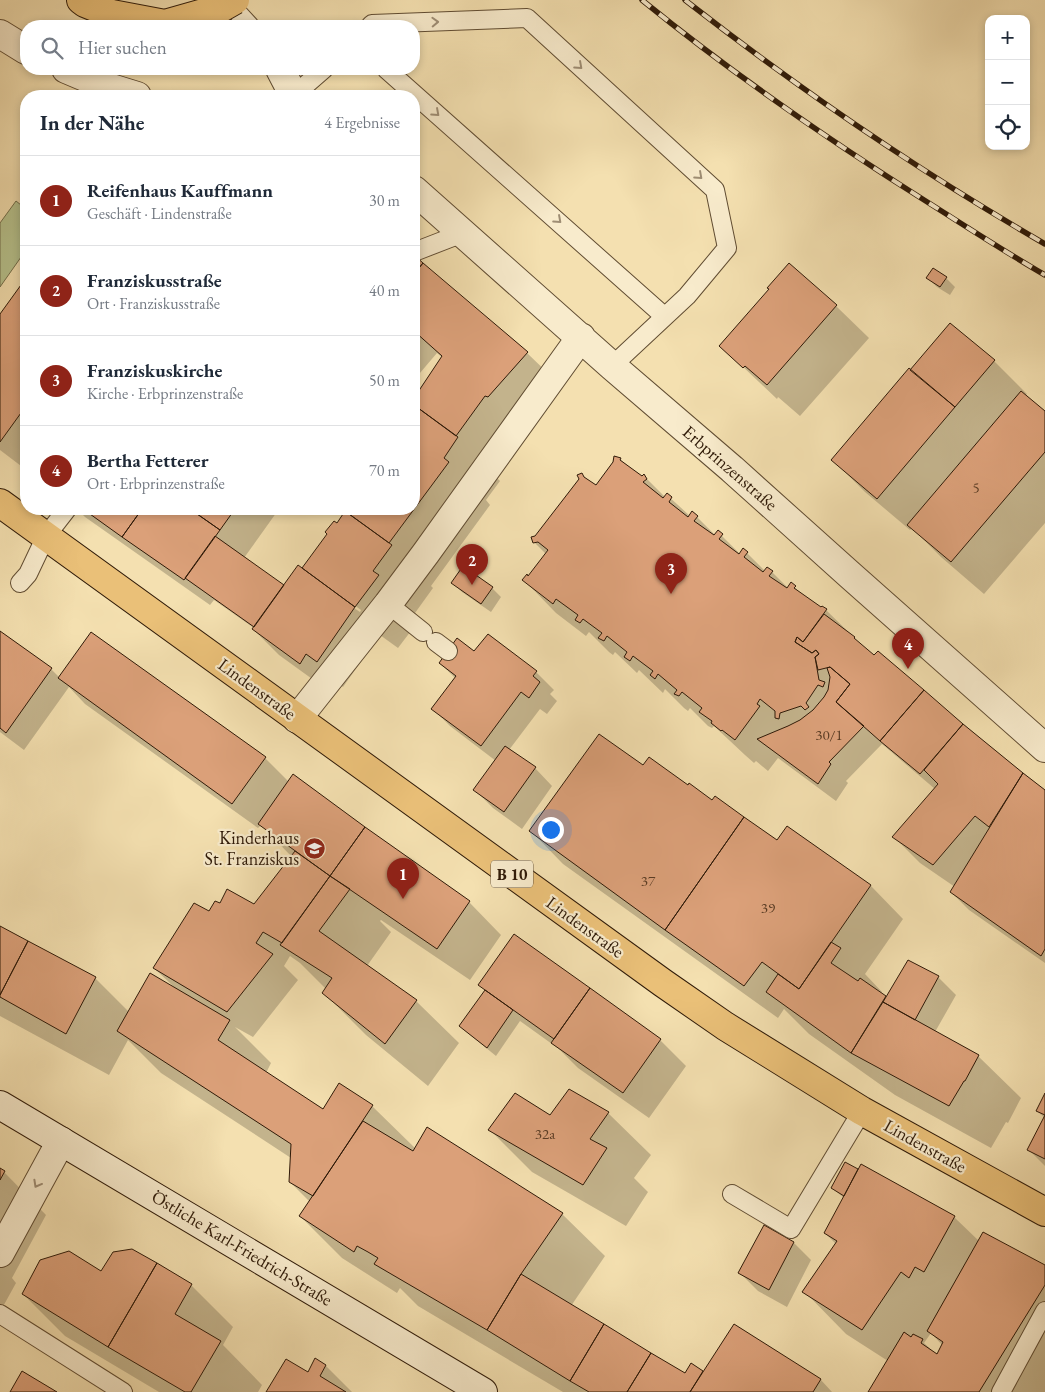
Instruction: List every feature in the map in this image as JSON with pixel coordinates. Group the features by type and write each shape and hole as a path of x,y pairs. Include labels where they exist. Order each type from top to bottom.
{"main road":[{"path":"80,0 112,14 144,20"},
{"path":"179,20 221,8 235,0"},
{"name":"Lindenstraße","path":"0,503 725,1026 862,1110 1045,1212"}],"street":[{"path":"0,34 20,46"},
{"path":"80,75 118,90"},
{"path":"283,75 290,90"},
{"name":"Erbprinzenstraße","path":"420,195 612,366 732,469 871,595 1045,748"},
{"path":"297,719 388,604 581,337"},
{"name":"Östliche Karl-Friedrich-Straße","path":"0,1105 483,1392"},
{"path":"0,1253 61,1141"}],"lane":[{"path":"226,0 244,20"},
{"path":"420,22 527,18 715,190 727,248 686,296 612,366"},
{"path":"300,90 317,75"},
{"path":"393,75 410,90"},
{"path":"420,99 664,316"},
{"path":"420,250 462,233"},
{"path":"20,583 28,574 46,536 62,515"},
{"path":"388,604 436,641"},
{"path":"732,1194 791,1228 862,1110"},
{"path":"1001,1392 1045,1311"},
{"path":"0,1314 122,1392"}],"green space":[{"path":"16,201 20,204 20,259 0,287 0,223"}],"building":[{"path":"423,263 528,352 488,397 485,396 456,436 420,409 420,389 442,356 420,336 420,267"},
{"path":"789,263 837,305 767,385 745,366 743,368 719,346"},
{"path":"933,268 947,277 940,287 926,278"},
{"path":"20,286 20,414 0,442 0,314"},
{"path":"950,323 995,360 955,407 910,370"},
{"path":"909,368 955,407 877,499 831,460"},
{"path":"1021,391 1045,411 1045,452 951,562 907,525"},
{"path":"420,409 458,437 444,458 449,462 420,501"},
{"path":"614,456 621,458 620,460 642,476 644,474 647,479 643,482 663,498 667,493 672,497 669,502 688,517 692,511 698,516 694,521 714,535 718,530 723,534 719,539 739,554 743,548 748,552 744,557 763,572 767,567 773,571 769,576 787,588 791,582 796,586 794,588 821,607 827,609 803,642 797,637 795,642 812,653 816,650 819,654 815,657 819,680 825,682 823,687 818,685 806,703 809,707 805,710 801,706 780,713 779,719 775,718 775,711 760,699 757,704 760,706 735,740 711,723 712,721 699,712 702,708 682,692 679,696 674,694 677,690 658,674 655,679 650,675 653,671 633,656 630,661 624,657 627,652 607,636 604,641 598,638 602,633 583,619 580,623 575,620 578,615 556,599 553,604 522,580 527,574 528,576 548,550 538,542 533,543 531,537 535,536 579,479 577,475 582,473 584,477 596,485 613,462"},
{"path":"91,515 138,515 122,537"},
{"path":"138,515 199,515 220,530 184,580 122,537"},
{"path":"199,515 231,515 220,530"},
{"path":"342,515 351,515 392,545 373,571 379,575 355,607 302,568 327,534 325,532 334,521 337,523"},
{"path":"350,515 410,515 389,543"},
{"path":"215,536 284,585 254,627 185,578"},
{"path":"298,565 355,607 317,662 306,654 300,664 252,629"},
{"path":"463,566 493,587 481,604 451,583"},
{"path":"824,614 855,637 874,655 878,651 924,690 880,741 836,702 850,684 830,667 818,670 815,657 819,654 816,650 812,653 795,642 797,637 803,642"},
{"path":"0,631 52,668 6,733 0,728"},
{"path":"91,632 266,757 232,804 58,678"},
{"path":"488,634 537,671 533,676 540,682 529,698 521,692 481,746 431,709 456,676 439,663 457,638 474,651"},
{"path":"830,667 850,684 836,702 864,726 829,762 831,764 818,784 757,739 800,720 813,710 828,690 830,677 827,668"},
{"path":"924,690 963,724 920,774 880,741"},
{"path":"963,724 1023,773 989,827 975,816 933,865 892,837 938,784 924,770"},
{"path":"599,734 643,765 649,757 688,785 689,783 712,800 715,796 744,817 665,930 529,831"},
{"path":"505,746 536,767 504,812 473,790"},
{"path":"1023,773 1045,790 1045,949 1041,956 950,892"},
{"path":"293,774 365,827 330,876 258,824"},
{"path":"744,817 777,840 787,826 871,885 799,989 762,962 744,986 665,930"},
{"path":"365,827 470,901 437,949 330,876"},
{"path":"295,851 330,876 282,943 263,932 256,943 273,954 227,1012 153,968 194,903 209,911 215,901 220,903 227,889 254,904"},
{"path":"330,876 350,889 319,931 417,1000 385,1044 322,993 332,978 280,945"},
{"path":"0,926 28,941 0,995"},
{"path":"514,934 590,988 554,1039 478,985"},
{"path":"28,941 96,977 66,1034 0,997"},
{"path":"831,942 841,948 831,963 858,981 860,978 886,996 851,1053 766,992 778,974 799,989"},
{"path":"908,960 939,976 915,1020 883,1002"},
{"path":"150,973 230,1020 218,1040 323,1109 339,1083 373,1105 313,1196 289,1182 291,1144 117,1031"},
{"path":"590,988 661,1039 623,1093 551,1043"},
{"path":"485,990 513,1010 487,1048 459,1026"},
{"path":"883,1002 979,1055 949,1106 851,1053"},
{"path":"569,1089 609,1112 590,1139 607,1148 583,1185 488,1130 515,1093 550,1115"},
{"path":"1045,1093 1045,1115 1036,1111"},
{"path":"1045,1115 1045,1159 1027,1150"},
{"path":"363,1121 413,1151 427,1127 563,1213 521,1274 487,1330 374,1264 378,1258 357,1246 354,1252 299,1216"},
{"path":"845,1162 858,1169 844,1196 831,1188"},
{"path":"861,1164 955,1216 924,1272 915,1267 909,1278 901,1272 862,1330 802,1292 837,1241 824,1233"},
{"path":"0,1168 5,1171 0,1180"},
{"path":"764,1225 794,1242 769,1290 738,1273"},
{"path":"983,1232 1045,1265 1045,1285 979,1392 868,1392 904,1332 911,1337 913,1334 923,1339 921,1343 937,1354 943,1342 927,1331"},
{"path":"132,1249 157,1263 108,1347 22,1294 40,1260 69,1251 101,1271 113,1252"},
{"path":"157,1263 192,1284 175,1314 221,1341 191,1392 185,1392 108,1347"},
{"path":"521,1274 604,1324 570,1381 487,1330"},
{"path":"604,1324 651,1353 627,1392 589,1392 570,1381"},
{"path":"734,1324 821,1379 813,1392 690,1392"},
{"path":"651,1353 685,1373 691,1363 703,1371 690,1392 627,1392"},
{"path":"315,1358 326,1365 320,1376 346,1392 266,1392 286,1359 308,1372"},
{"path":"22,1371 57,1392 10,1392"}],"railway":[{"path":"642,0 712,55 857,157 1045,275"},
{"path":"685,0 861,128 952,188 1045,244"}],"place":[{"name":"Franziskusstraße","path":"472,585"},
{"name":"Franziskuskirche","path":"671,594"},
{"name":"Bertha Fetterer","path":"908,669"},
{"name":"Kinderhaus St. Franziskus","path":"315,848"},
{"name":"Reifenhaus Kauffmann","path":"403,899"}]}
